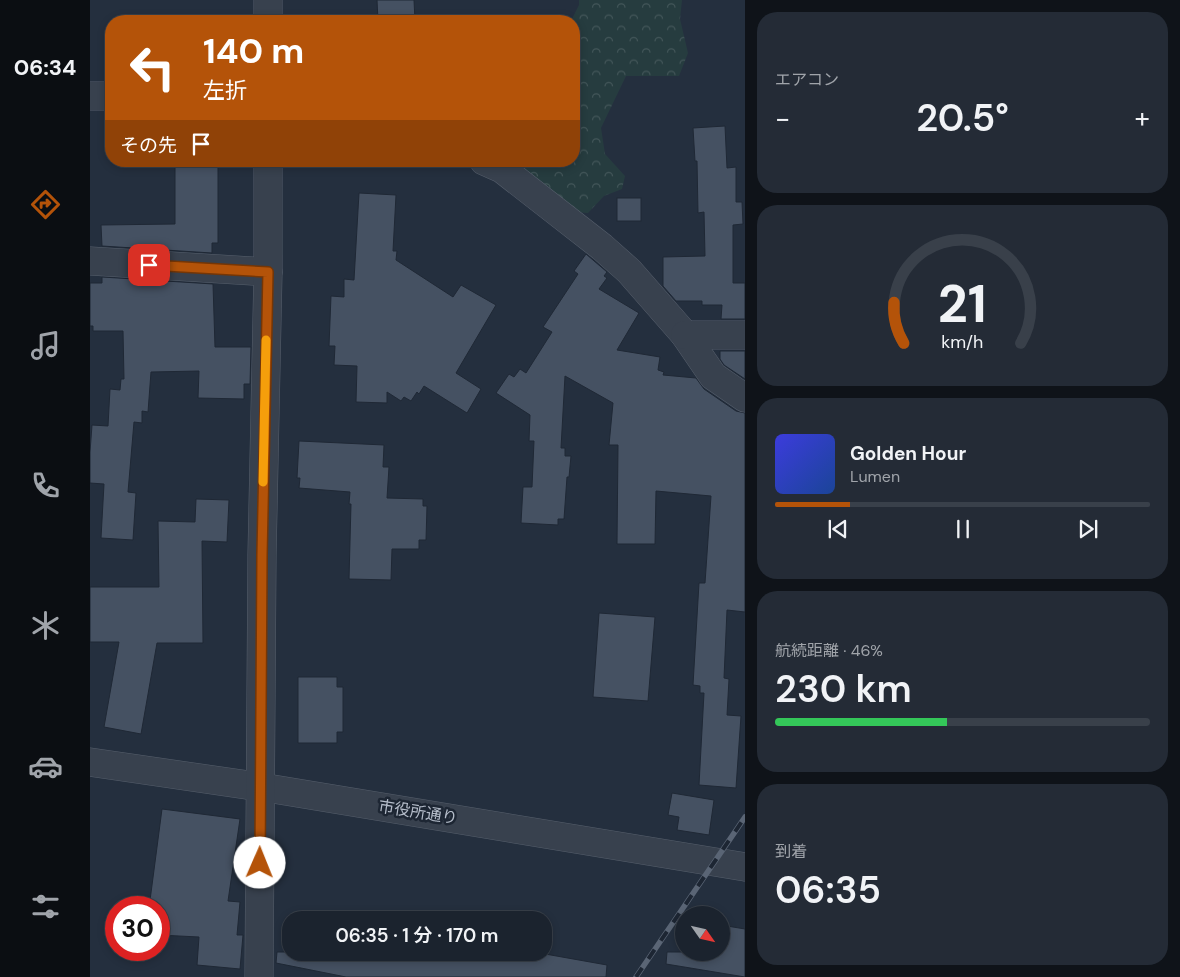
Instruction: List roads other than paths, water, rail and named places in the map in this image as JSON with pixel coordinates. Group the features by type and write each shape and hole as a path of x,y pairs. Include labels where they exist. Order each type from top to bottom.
{"street":[{"path":"268,0 268,15"},
{"path":"90,96 105,96"},
{"path":"259,977 262,565 268,272 268,167"},
{"path":"498,167 602,247 629,271 685,335 712,376 745,398"},
{"path":"90,261 268,272"},
{"path":"685,335 745,336"},
{"name":"市役所通り","path":"90,762 261,787 745,867"}],"railway":[{"path":"636,977 745,817"}]}
